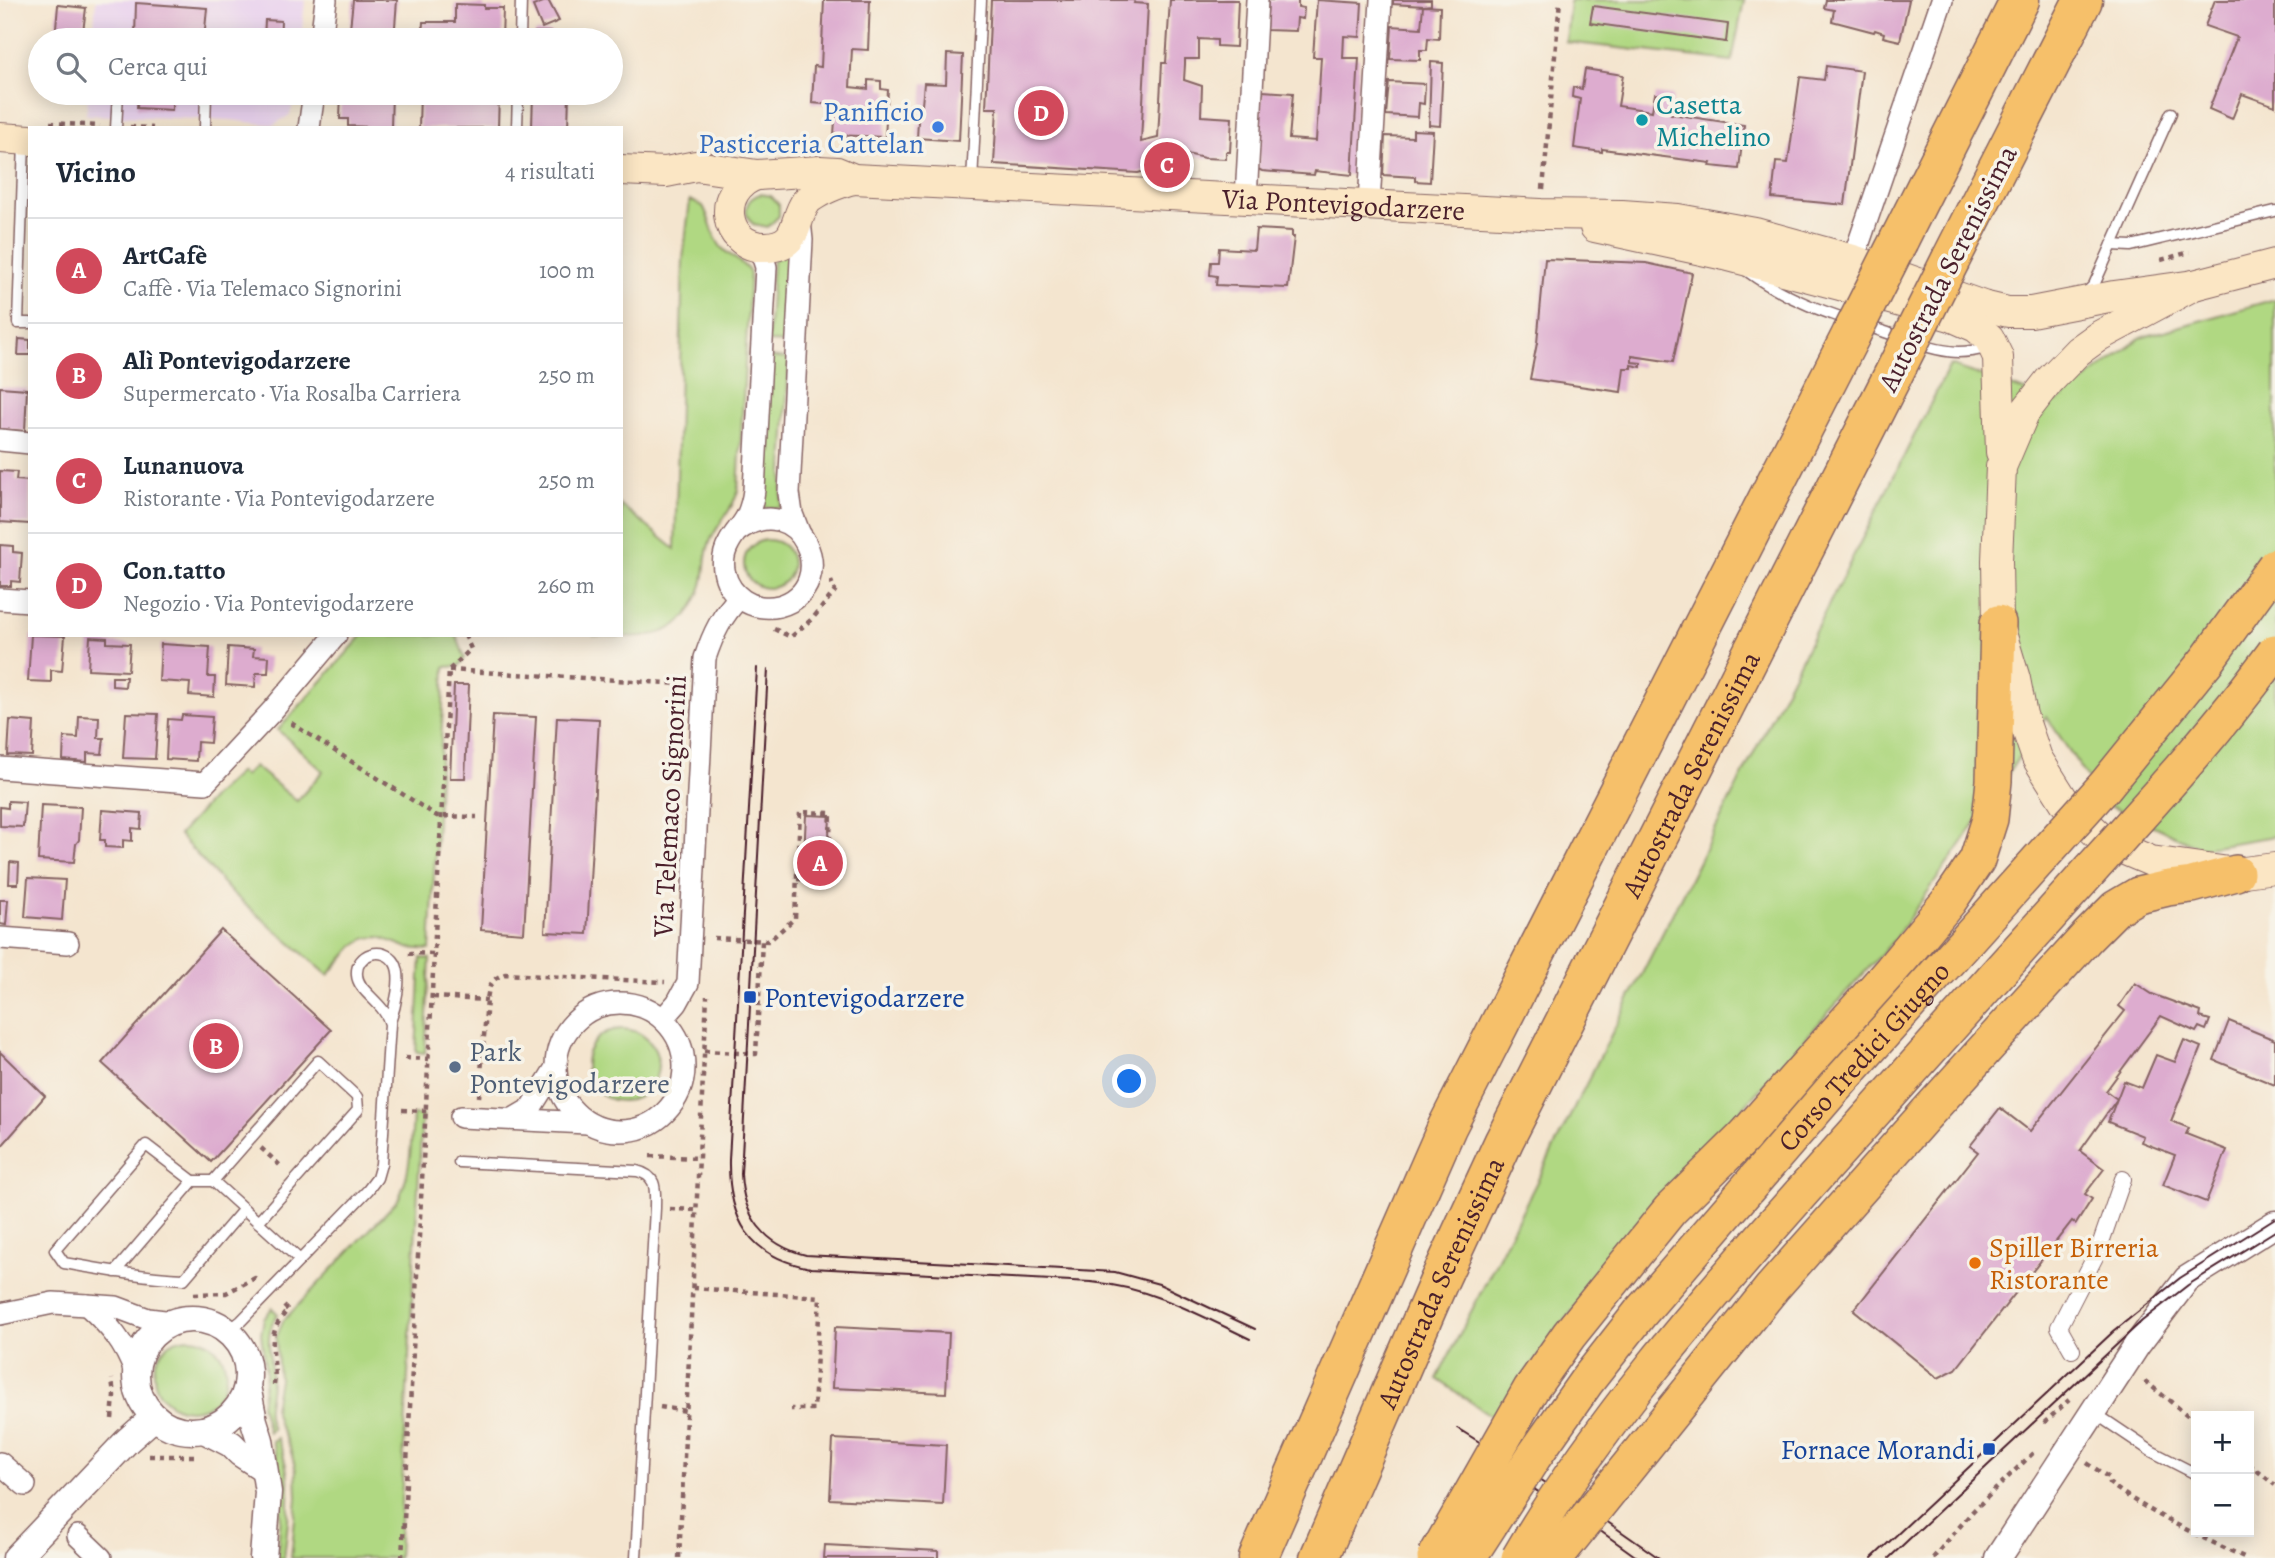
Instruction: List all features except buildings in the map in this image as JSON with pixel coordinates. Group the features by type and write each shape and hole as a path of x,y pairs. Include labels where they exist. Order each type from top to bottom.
{"highway":[{"name":"Autostrada Serenissima","path":"1258,1558 1447,1128 2020,0"},
{"name":"Autostrada Serenissima","path":"1319,1558 1433,1293 1503,1141 2083,0"},
{"name":"Corso Tredici Giugno","path":"1468,1558 1571,1403 1641,1312 1833,1089 2105,786 2207,660 2275,566"},
{"path":"1434,1558 1524,1401 1569,1335 1671,1210 1744,1137 1891,971 1949,901 1977,860 1990,820 1994,781 1998,623"},
{"name":"Corso Tredici Giugno","path":"1518,1558 1625,1403 1733,1271 2131,825 2207,737 2275,652"},
{"path":"1555,1558 1772,1288 2087,937 2116,908 2138,895 2236,873"}],"main road":[{"name":"Via Pontevigodarzere","path":"623,170 666,172 696,166 765,175 831,171 854,179 1678,219 1755,233 1853,260 1983,306 2008,312 2031,312 2114,296 2194,285"},
{"name":"Via Pontevigodarzere","path":"666,172 709,189 717,195 729,213 733,228 748,243 766,247 783,242 790,236 806,202 814,194 854,179"},
{"path":"729,213 734,191 744,180 765,175 786,181 796,192 800,217"},
{"name":"Via Pontevigodarzere","path":"1541,214 1725,255 1951,316 1976,327 1994,345 2000,370 2001,467"},
{"path":"2275,264 2194,285 2122,322 2078,351 2049,381 2024,414 2001,467 1998,498 1998,623 2015,678 2022,715 2037,758 2066,804 2106,842 2151,861 2236,873 2275,868"}],"street":[{"path":"322,28 326,0"},
{"path":"1246,198 1257,0"},
{"path":"1369,204 1381,0"},
{"path":"1853,260 1942,0"},
{"path":"309,126 312,105"},
{"path":"748,243 762,255 766,274 754,490 749,513 726,548 723,566 728,584 740,598 765,608 783,605 799,595 809,578 812,558 792,514 789,493 802,240 800,217"},
{"path":"0,440 28,443"},
{"path":"736,532 762,519 782,521 799,532"},
{"name":"Via Telemaco Signorini","path":"663,1019 677,1003 688,983 705,658 715,630 729,608 740,598"},
{"path":"0,599 28,601"},
{"path":"0,768 205,783 272,711 334,637"},
{"path":"0,938 68,943"},
{"path":"624,1002 645,1007 663,1019 676,1035 684,1055 684,1077 678,1097 665,1114 648,1126 627,1132 606,1130 587,1122 570,1108 559,1090 555,1069 558,1047 568,1028 583,1013 603,1004 624,1002"},
{"path":"513,1119 530,1110 555,1069"},
{"path":"461,1117 587,1122"},
{"path":"2072,1350 2059,1327 2098,1251 2123,1179"},
{"path":"1998,1558 2137,1345 2187,1279 2275,1224"},
{"path":"0,1314 53,1303 116,1307 148,1319 173,1322"},
{"path":"87,1305 121,1340 124,1373 137,1388 143,1404 154,1417 169,1427 186,1431 204,1430 219,1424 232,1414 247,1385"},
{"path":"124,1373 139,1356 147,1341 159,1329 173,1322 187,1319 215,1324 228,1332 240,1347 247,1366 247,1385 267,1485 263,1558"},
{"path":"16,1558 127,1441 154,1417"},
{"path":"204,1430 231,1444 263,1468"},
{"path":"0,1463 25,1485"},
{"path":"78,1536 101,1558"}],"lane":[{"path":"520,28 521,0"},
{"path":"972,185 981,0"},
{"path":"116,126 117,105"},
{"path":"205,126 206,105"},
{"path":"516,126 517,105"},
{"path":"2073,305 2094,285 2171,113"},
{"path":"23,135 26,205 18,323 28,323"},
{"path":"2112,245 2131,246 2275,211"},
{"path":"228,1332 377,1178 382,1156 390,1024 396,1008 397,968 395,962 386,954 368,954 360,962 357,975 361,986 383,1008 390,1024"},
{"path":"213,1181 318,1061 341,1081 357,1097 358,1110 258,1222"},
{"path":"243,1209 184,1279 150,1278 64,1263 55,1250 146,1145 193,1181 213,1181 300,1260"},
{"path":"459,1162 642,1172 653,1180 655,1188 636,1558"},
{"path":"115,1272 193,1181"},
{"path":"2094,1412 2151,1451 2191,1471"}],"path":[{"path":"1541,214 1560,0"},
{"path":"770,627 791,637 813,618 828,599"},
{"path":"402,1558 449,670 471,649 466,637"},
{"path":"449,670 703,685"},
{"path":"272,711 436,816 477,817"},
{"path":"714,938 769,941 795,918 800,812 831,813 828,880 797,878"},
{"path":"704,1051 756,1054 762,941"},
{"path":"411,953 434,954"},
{"path":"679,1558 708,984"},
{"path":"433,997 487,1000"},
{"path":"405,1058 429,1059"},
{"path":"402,1110 426,1111"},
{"path":"261,1149 289,1173"},
{"path":"654,1209 697,1210"},
{"path":"693,1289 820,1297 814,1409 791,1409"},
{"path":"109,1426 124,1373"},
{"path":"2145,1381 2191,1418"},
{"path":"644,1405 687,1411"},
{"path":"1933,1558 1973,1511 2038,1448"},
{"path":"141,1456 202,1457"},
{"path":"2086,1463 2108,1477 2109,1483 2133,1501 2161,1518 2246,1558"},
{"path":"2254,1468 2275,1485"}],"shaded area":[{"path":"96,0 305,0 302,28 94,28"},
{"path":"87,105 293,105 290,115 273,125 230,120 86,115"}],"green space":[{"path":"1570,0 1744,0 1732,61 1566,42"},
{"path":"760,194 771,196 779,205 779,216 768,227 753,224 746,211 751,199"},
{"path":"690,200 703,206 721,247 750,273 738,490 733,504 710,542 702,585 685,618 660,633 623,637 623,507 675,549 683,259"},
{"path":"792,251 790,343 768,342 773,260"},
{"path":"2275,299 2275,836 2201,848 2105,804 2046,716 1894,940 1631,1232 1493,1417 1437,1379 1950,365 2057,402 2140,338"},
{"path":"767,357 789,359 781,508 759,507"},
{"path":"768,540 785,547 792,564 785,581 768,588 751,581 744,564 751,547"},
{"path":"361,637 457,637 465,658 459,666 445,667 430,950 408,948 380,937 366,938 353,947 328,975 231,892 179,835 240,772 244,776 254,766 297,801 323,771 278,730"},
{"path":"421,958 430,959 425,1053 416,1052"},
{"path":"629,1029 648,1039 656,1051 656,1079 648,1091 636,1099 615,1101 596,1091 588,1079 586,1058 596,1039 608,1031"},
{"path":"413,1115 422,1115 398,1558 291,1558 297,1498 296,1471 274,1408 279,1379 276,1338 283,1321 398,1200 408,1169"},
{"path":"272,1308 278,1314 269,1338 271,1380 268,1410 272,1429 268,1432 261,1405 266,1373 261,1334 264,1319"},
{"path":"190,1338 204,1341 216,1348 223,1360 226,1374 223,1388 216,1400 204,1407 190,1410 176,1407 164,1400 157,1388 154,1374 157,1360 164,1348 176,1341"},
{"path":"277,1438 283,1453 289,1497 284,1558 277,1558 281,1486 272,1441"}],"tram line":[{"path":"757,668 729,1160 733,1200 746,1232 772,1255 811,1268 1112,1285 1173,1303 1250,1339"},
{"path":"768,669 741,1174 746,1203 758,1226 778,1244 806,1255 1115,1272 1159,1284 1255,1329"},
{"path":"1872,1558 2114,1331 2180,1278 2275,1218"},
{"path":"1889,1558 2142,1321 2188,1285 2275,1231"},
{"path":"1457,1428 1609,1523 1659,1558"},
{"path":"1483,1457 1599,1530 1638,1558"}],"place":[{"name":"Con.tatto","path":"1041,113"},
{"name":"Casetta Michelino","path":"1642,120"},
{"name":"Panificio Pasticceria Cattelan","path":"938,127"},
{"name":"Lunanuova","path":"1167,165"},
{"name":"ArtCafè","path":"820,863"},
{"name":"Pontevigodarzere","path":"750,997"},
{"name":"Alì Pontevigodarzere","path":"216,1046"},
{"name":"Park Pontevigodarzere","path":"455,1067"},
{"name":"Spiller Birreria Ristorante","path":"1975,1263"},
{"name":"Fornace Morandi","path":"1989,1449"}]}
